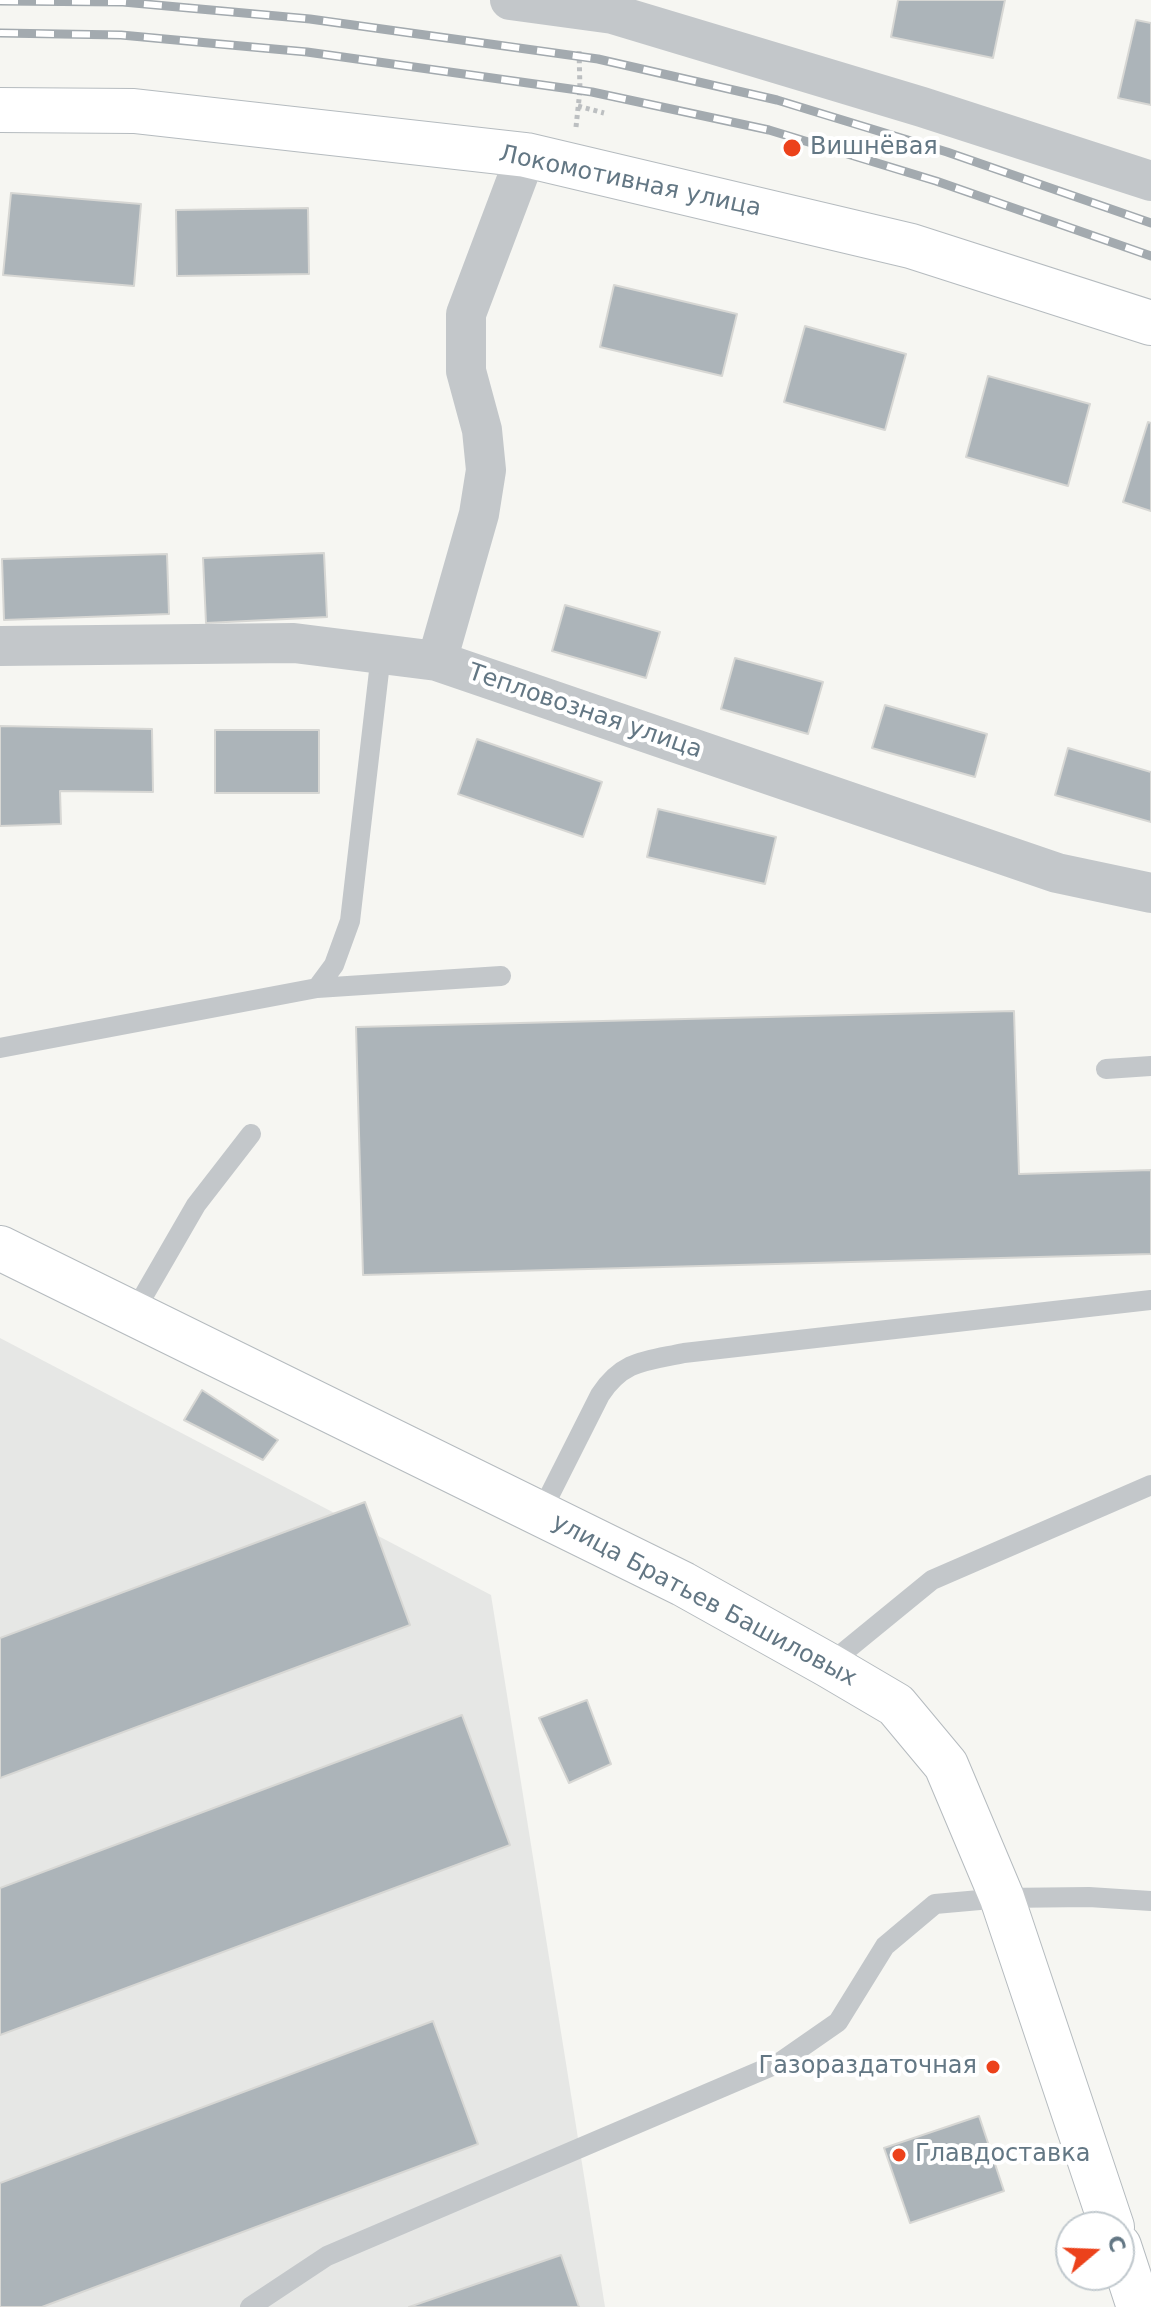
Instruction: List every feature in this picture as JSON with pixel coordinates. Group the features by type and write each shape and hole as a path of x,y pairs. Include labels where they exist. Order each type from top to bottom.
{"street":[{"path":"534,2 613,14 922,107 1151,181"},
{"name":"Локомотивная улица","path":"0,110 134,111 526,155 911,246 1151,323"},
{"path":"437,661 479,514 486,470 482,430 466,371 466,314 526,155"},
{"name":"Тепловозная улица","path":"0,646 294,643 437,661 1057,873 1151,893"},
{"name":"улица Братьев Башиловых","path":"0,1248 683,1584 896,1705 946,1765 1002,1898 1107,2211"}],"lane":[{"path":"317,988 334,965 350,921 381,654"},
{"path":"0,1048 317,988 501,976"},
{"path":"1106,1069 1151,1066"},
{"path":"133,1314 196,1205 251,1134"},
{"path":"540,1514 600,1395 611,1379 636,1363 684,1353 1151,1300"},
{"path":"828,1665 932,1580 1151,1485"},
{"path":"250,2307 327,2256 779,2063 838,2022 885,1946 935,1904 1002,1898 1089,1897 1151,1901"}],"path":[{"path":"578,106 604,113"}],"shaded area":[{"path":"0,1338 491,1595 605,2307 0,2307"}],"building":[{"path":"898,0 1005,0 993,58 891,37"},
{"path":"1136,20 1151,23 1151,105 1118,98"},
{"path":"11,193 141,204 134,286 3,275"},
{"path":"308,208 309,274 177,276 176,210"},
{"path":"614,285 737,314 722,376 600,347"},
{"path":"805,326 906,354 885,430 784,402"},
{"path":"988,376 1090,404 1068,486 966,457"},
{"path":"1148,422 1151,423 1151,511 1123,502"},
{"path":"324,553 327,617 206,623 203,558"},
{"path":"167,554 169,614 4,620 2,559"},
{"path":"565,605 660,632 646,678 552,651"},
{"path":"735,658 823,682 808,734 721,709"},
{"path":"885,705 987,734 975,777 872,748"},
{"path":"0,726 152,729 153,792 60,791 61,824 0,826"},
{"path":"215,730 319,730 319,793 215,793"},
{"path":"477,739 602,782 583,837 458,794"},
{"path":"1068,748 1151,772 1151,822 1055,795"},
{"path":"658,809 776,837 765,884 647,857"},
{"path":"1014,1011 1019,1174 1151,1170 1151,1254 363,1275 356,1027"},
{"path":"202,1390 278,1440 263,1460 184,1420"},
{"path":"365,1502 410,1625 0,1778 0,1638"},
{"path":"587,1700 611,1764 569,1783 539,1718"},
{"path":"462,1715 510,1845 0,2035 0,1888"},
{"path":"433,2021 478,2144 42,2307 0,2307 0,2183"},
{"path":"979,2116 1004,2191 910,2223 884,2148"},
{"path":"561,2255 579,2307 409,2307"}],"railway":[{"path":"0,1 123,2 310,19 598,59 777,100 947,152 1151,223"},
{"path":"0,33 121,35 307,52 592,92 769,130 936,181 1151,256"}],"place":[{"name":"Вишнёвая","path":"792,148"},
{"name":"Газораздаточная","path":"993,2067"},
{"name":"Главдоставка","path":"899,2155"}]}
